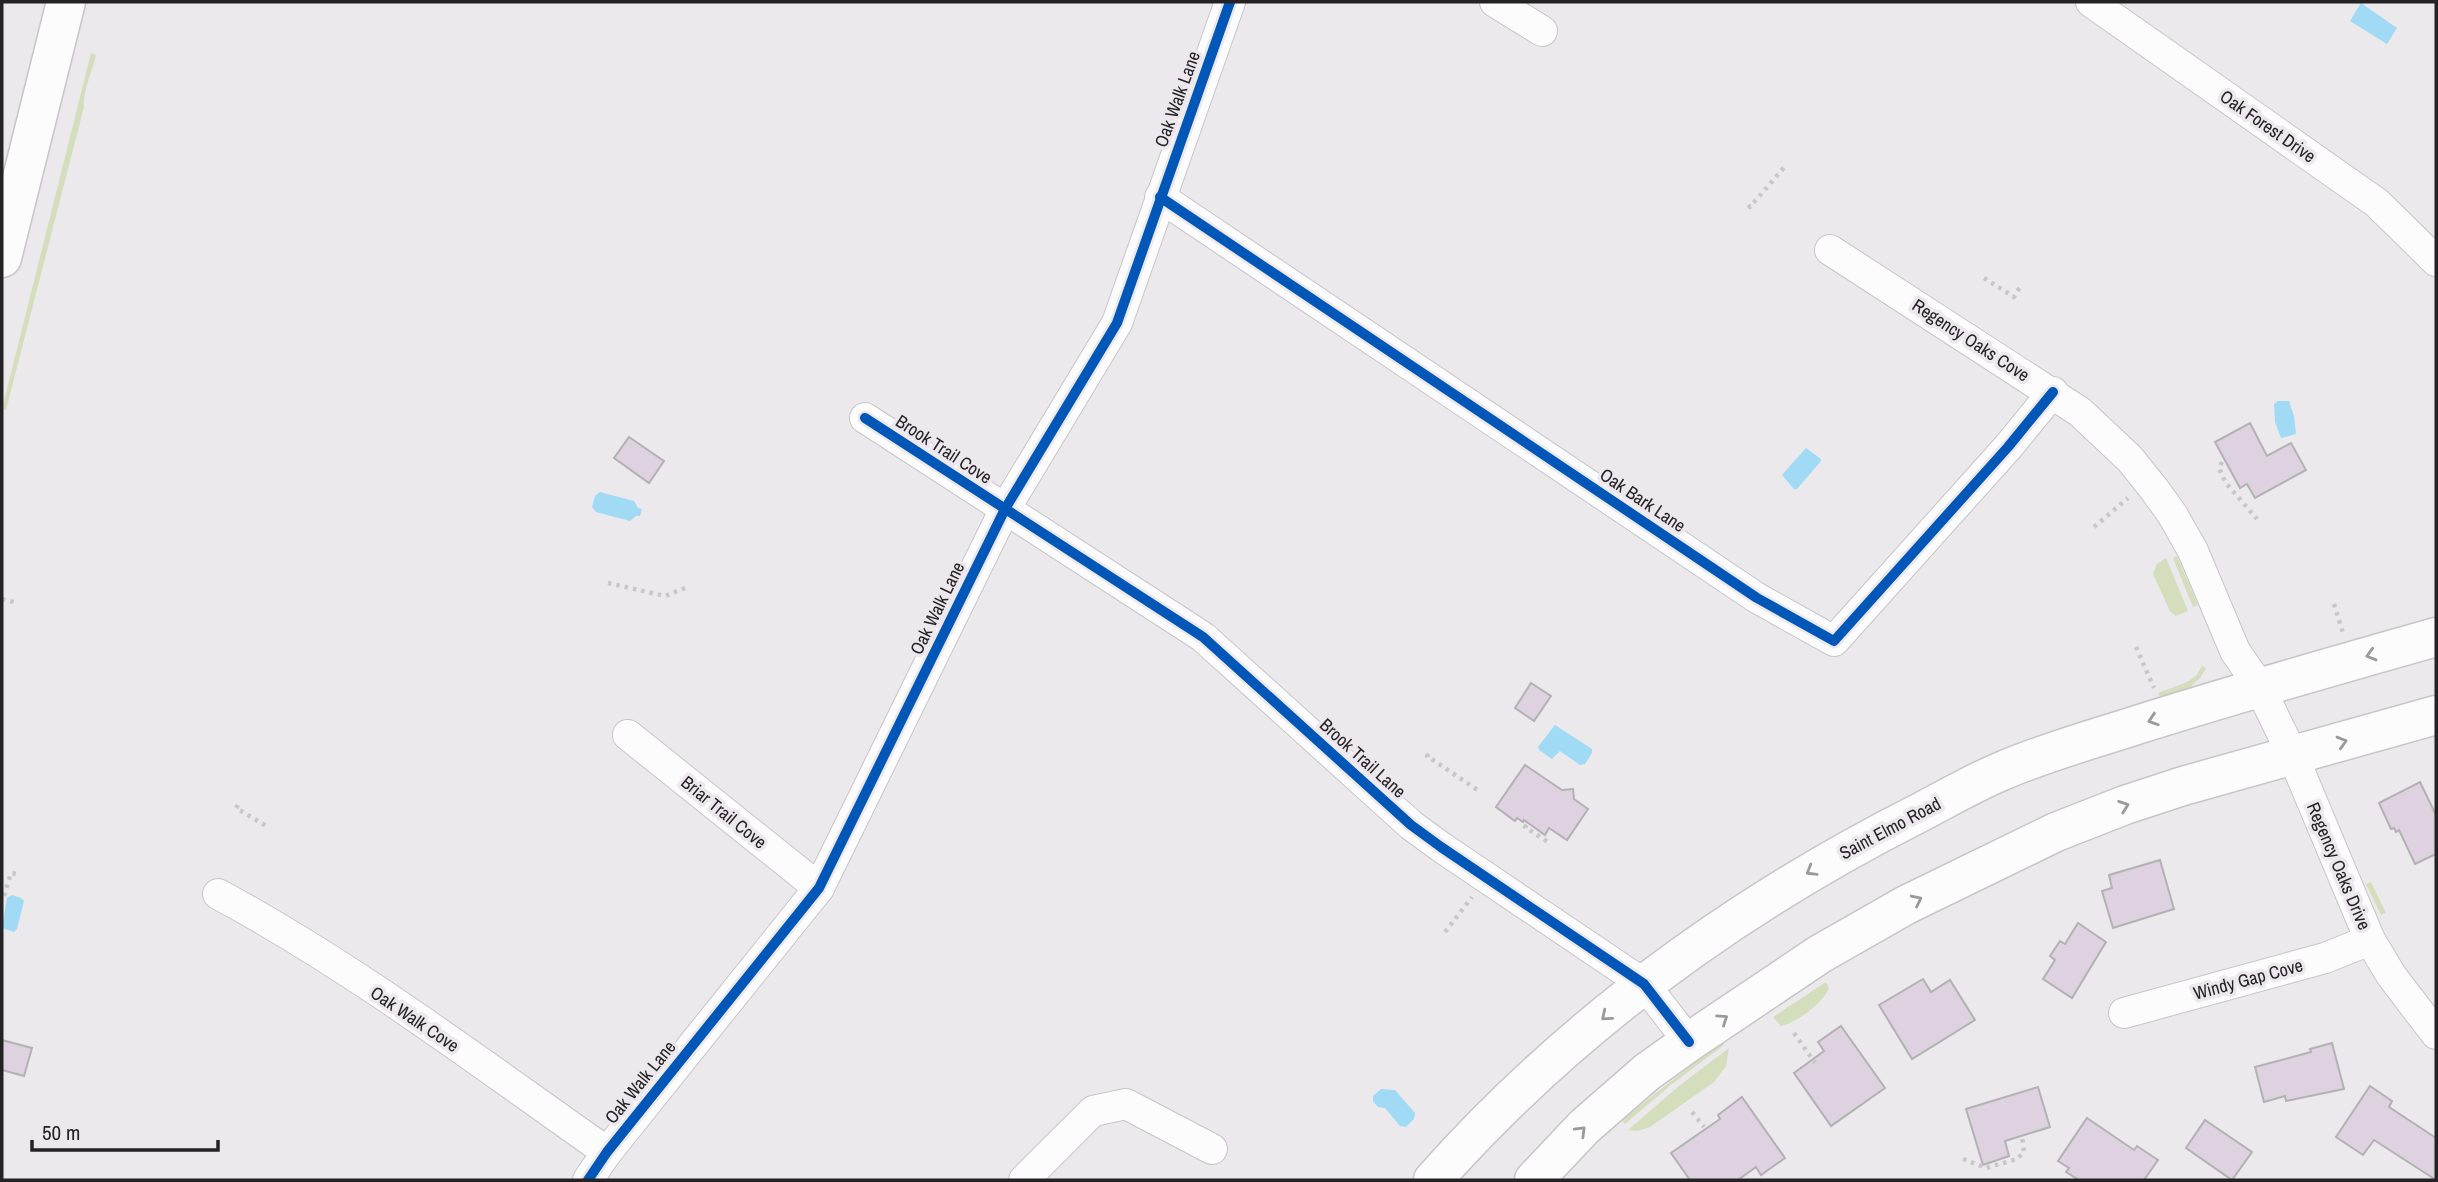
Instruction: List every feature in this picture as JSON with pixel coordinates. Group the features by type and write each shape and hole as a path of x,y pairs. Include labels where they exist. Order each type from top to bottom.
{"main road":[{"path":"2,258 66,2"},
{"name":"Saint Elmo Road","path":"1433,1180 1558,1056 1644,984 1738,917 1861,843 2002,771 2063,749 2259,686 2436,637"},
{"path":"1534,1180 1584,1127 1647,1072 1820,954 1906,905 2044,838 2125,805 2183,786 2436,715"}],"street":[{"name":"Oak Walk Lane","path":"588,1180 607,1152 819,888 1005,509 1117,323 1230,2"},
{"path":"1495,2 1542,31"},
{"name":"Oak Forest Drive","path":"2091,2 2377,203 2436,261"},
{"name":"Oak Bark Lane","path":"1160,197 1757,598 1834,641 2053,393"},
{"name":"Regency Oaks Cove","path":"1830,250 2053,393 2080,412 2130,459 2172,514 2205,576 2235,651 2259,686"},
{"name":"Brook Trail Cove","path":"865,418 1005,509"},
{"name":"Brook Trail Lane","path":"1005,509 1203,637 1411,825 1644,984 1689,1042"},
{"name":"Regency Oaks Drive","path":"2259,686 2292,756 2370,940 2391,975 2436,1034"},
{"name":"Briar Trail Cove","path":"628,735 819,888"},
{"name":"Oak Walk Cove","path":"218,894 287,932 432,1029 607,1152"},
{"name":"Windy Gap Cove","path":"2124,1013 2325,958 2370,940"},
{"path":"1024,1180 1093,1111 1126,1104 1212,1149"}],"path":[{"path":"1748,205 1750,207 1787,164"},
{"path":"1984,278 2014,297 2020,287"},
{"path":"2222,462 2219,468 2225,482 2256,519"},
{"path":"2094,527 2128,498"},
{"path":"608,583 665,596 685,588"},
{"path":"2,599 18,603"},
{"path":"2334,604 2344,637"},
{"path":"2136,648 2155,691"},
{"path":"1429,754 1427,756 1479,791"},
{"path":"238,804 236,808 268,827"},
{"path":"1527,825 1525,827 1551,844"},
{"path":"4,896 11,873 16,874"},
{"path":"1445,932 1476,891"},
{"path":"1794,1033 1815,1063"},
{"path":"1692,1112 1704,1127"},
{"path":"1963,1159 1986,1168 2017,1159 2024,1152 2022,1136"}],"green space":[{"path":"91,53 96,55 86,88 84,107 6,410 2,409"},
{"path":"2177,556 2198,605 2193,607 2173,558"},
{"path":"2166,558 2188,611 2176,616 2170,611 2153,574 2157,564"},
{"path":"2202,666 2206,668 2189,688 2160,697 2158,693 2196,676"},
{"path":"2371,882 2386,913 2381,915 2366,884"},
{"path":"1826,982 1829,989 1825,995 1802,1016 1781,1026 1773,1017"},
{"path":"1722,1041 1724,1045 1625,1124 1622,1120"},
{"path":"1729,1048 1726,1066 1714,1082 1650,1127 1638,1131 1628,1130 1679,1086"}],"water":[{"path":"2361,3 2397,28 2387,44 2350,21"},
{"path":"2278,401 2289,401 2296,434 2281,438 2275,422 2274,404"},
{"path":"1806,448 1821,461 1797,489 1794,489 1782,475"},
{"path":"600,492 634,501 638,508 642,509 640,516 630,521 596,512 592,507 595,496"},
{"path":"1555,725 1592,749 1585,764 1580,765 1560,751 1552,759 1539,750 1538,747"},
{"path":"12,895 24,901 14,932 2,928 7,898"},
{"path":"1381,1089 1395,1090 1415,1113 1414,1119 1406,1127 1400,1126 1385,1108 1378,1107 1373,1101 1373,1096"}],"building":[{"path":"2250,423 2267,456 2291,443 2306,470 2255,498 2247,484 2240,488 2215,442"},
{"path":"629,437 664,461 649,483 614,458"},
{"path":"1531,683 1551,696 1534,721 1515,708"},
{"path":"1525,765 1562,790 1573,789 1574,799 1588,809 1567,840 1549,828 1545,835 1524,820 1523,822 1517,818 1515,821 1496,807"},
{"path":"2420,782 2436,815 2436,854 2415,864 2399,830 2396,832 2394,828 2391,829 2379,803"},
{"path":"2160,860 2174,909 2113,928 2102,891 2112,888 2109,875"},
{"path":"2078,923 2106,942 2072,998 2043,979 2055,960 2050,956 2060,941 2065,944"},
{"path":"1923,979 1931,992 1950,980 1975,1020 1912,1059 1879,1005"},
{"path":"1841,1026 1885,1088 1831,1126 1794,1073 1824,1051 1818,1042"},
{"path":"2,1040 32,1048 24,1076 2,1070"},
{"path":"2332,1043 2344,1089 2286,1101 2285,1096 2264,1102 2255,1067 2311,1052 2310,1049"},
{"path":"2370,1086 2392,1101 2389,1107 2436,1138 2436,1180 2374,1140 2363,1155 2336,1137"},
{"path":"2038,1087 2050,1127 2005,1141 2009,1156 1983,1165 1966,1109"},
{"path":"1742,1097 1785,1158 1761,1175 1756,1167 1738,1180 1690,1180 1671,1153 1720,1119 1718,1115"},
{"path":"2087,1118 2134,1150 2137,1146 2158,1160 2144,1180 2079,1180 2066,1172 2069,1168 2058,1161"},
{"path":"2205,1120 2252,1152 2232,1180 2186,1148"}],"cycle path":[{"path":"588,1180 607,1152 819,888 1005,509 1117,323 1230,2"},
{"path":"1160,197 1757,598 1834,641 2008,447 2053,392"},
{"path":"865,418 1203,637 1411,825 1644,984 1689,1042"}]}
